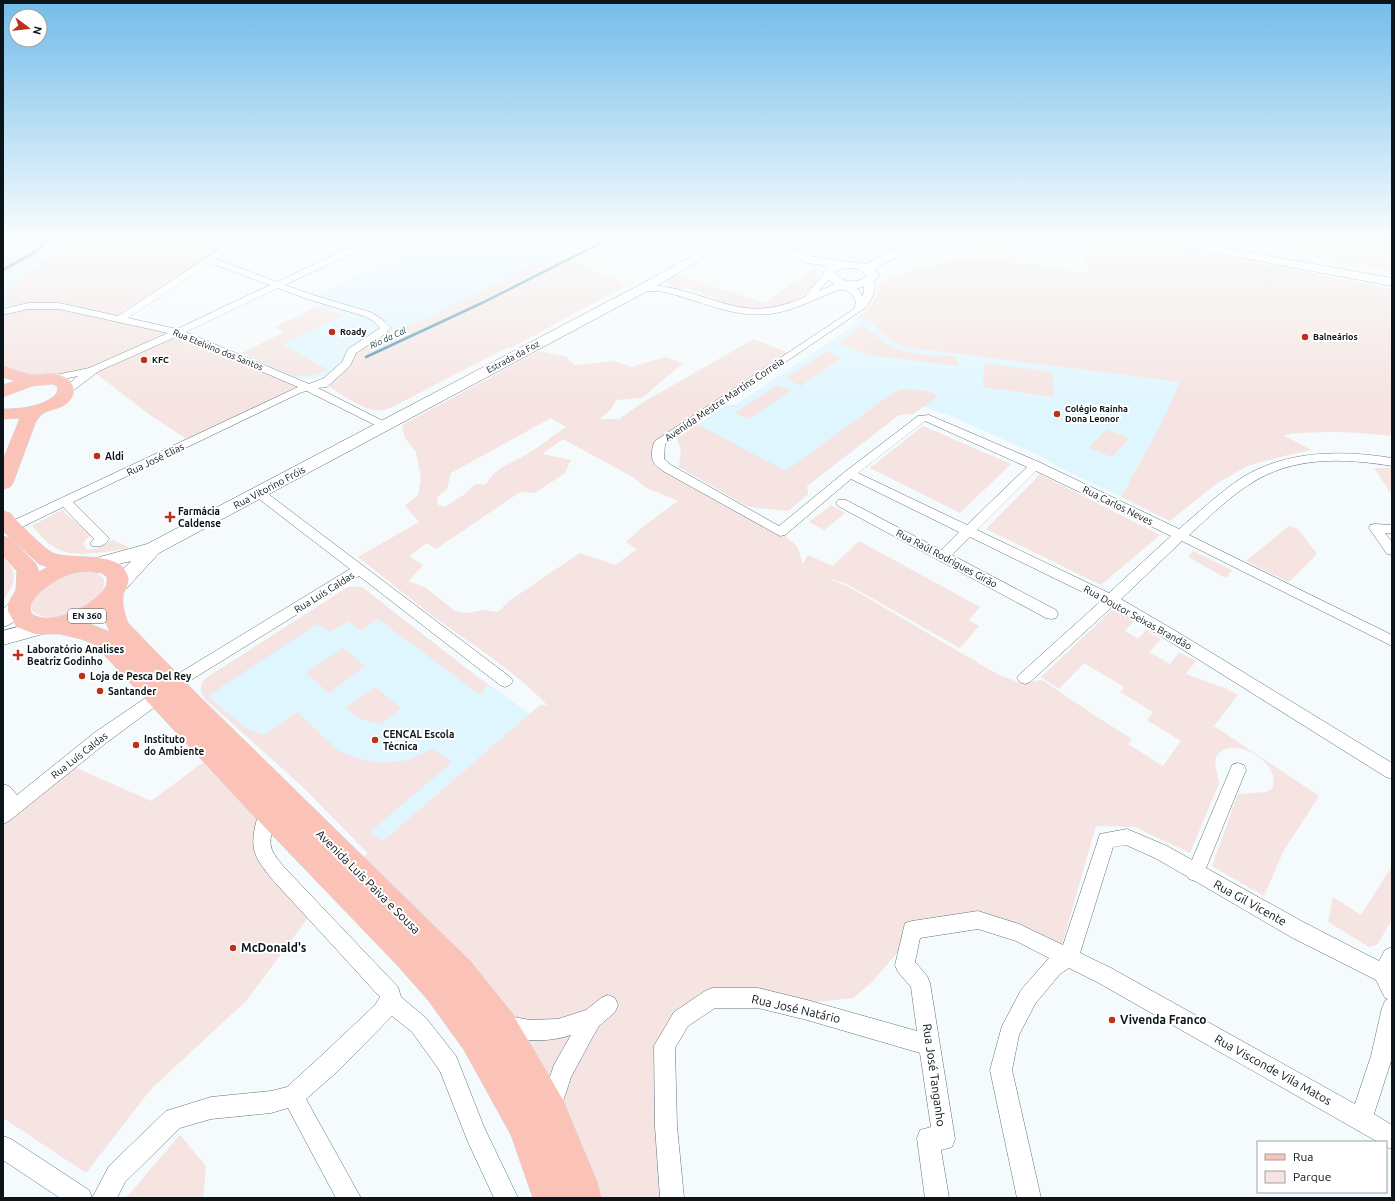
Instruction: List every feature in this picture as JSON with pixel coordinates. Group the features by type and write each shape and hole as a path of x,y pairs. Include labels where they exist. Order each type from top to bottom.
{"main road":[{"name":"Estrada da Foz","path":"385,426 632,293"},
{"path":"3,371 15,376 63,383 66,386 66,391 57,402 35,412 6,415 11,424 3,443"},
{"path":"3,392 22,383 43,379"},
{"path":"3,483 28,420 35,412"},
{"name":"Rua Vitorino Fróis","path":"85,565 153,549 385,426"},
{"path":"6,529 46,559 85,565"},
{"path":"6,529 28,568 23,598"},
{"name":"Rua Vitorino Fróis","path":"115,591 153,549"},
{"name":"Avenida Luís Paiva e Sousa","path":"85,565 105,566 113,570 118,576 113,614 119,628 165,691 267,811 408,954 439,989 476,1038 526,1127 551,1198"},
{"name":"EN 360","path":"3,620 37,583 49,575 85,565"},
{"name":"EN 360","path":"3,638 76,621 103,606 115,591"},
{"name":"Avenida Luís Paiva e Sousa","path":"23,598 19,613 23,620 31,625 52,626 85,631 102,638 165,691 190,703 459,972 501,1024 550,1110 583,1198"}],"street":[{"path":"119,320 158,293"},
{"path":"66,391 95,369 178,332 258,293"},
{"path":"290,380 311,380 329,376 346,364 352,352 386,328 375,318 367,314 300,293"},
{"path":"677,293 722,308 750,312 774,310 797,305 823,293"},
{"path":"797,305 811,293"},
{"path":"856,293 861,306 858,310"},
{"name":"Avenida Mestre Martins Correia","path":"850,474 780,532 667,468 658,460 659,443 858,310 867,301 871,293"},
{"name":"Rua Etelvino dos Santos","path":"3,312 28,306 59,306 178,332 290,380 302,388 319,393"},
{"path":"43,379 95,369"},
{"path":"329,376 319,393 385,426"},
{"name":"Rua José Elias","path":"6,529 302,388 317,385 329,376"},
{"name":"Rua Carlos Neves","path":"850,474 922,418 929,418 1035,465 1180,535 1392,641"},
{"path":"1025,678 1180,535 1232,490 1251,477 1275,467 1299,460 1325,458 1372,459 1392,462"},
{"path":"943,556 1035,465"},
{"name":"Rua Doutor Seixas Brandão","path":"850,474 1111,600 1174,637 1392,772"},
{"path":"259,492 360,569"},
{"path":"65,502 102,539 97,543"},
{"name":"Rua Raúl Rodrigues Girão","path":"842,503 1051,614"},
{"path":"1392,529 1375,528 1392,551"},
{"name":"Rua Luis Caldas","path":"165,691 360,569 505,681"},
{"name":"Rua Luís Caldas","path":"9,811 100,738 165,691"},
{"path":"1195,873 1238,770"},
{"path":"3,791 9,811"},
{"path":"104,1198 117,1174 174,1119 211,1108 271,1102 292,1096 329,1064 382,1012 390,1001 391,994 277,872 264,855 261,842 267,811"},
{"name":"Rua Gil Vicente","path":"1069,957 1106,840 1127,837 1161,852 1195,873 1298,930 1389,970"},
{"name":"Rua Visconde Vila Matos","path":"920,983 905,965 912,930 978,920 1019,933 1069,957 1361,1119 1392,1138"},
{"path":"1029,1198 1001,1070 1009,1033 1028,997 1053,967 1069,957"},
{"path":"1389,970 1392,992"},
{"name":"Rua José Tanganho","path":"920,983 944,1139 928,1138 937,1198"},
{"name":"Rua José Natário","path":"672,1198 666,1126 664,1046 681,1019 712,998 758,998 921,1043 930,1043"},
{"path":"390,1001 419,1025 448,1064 476,1134 506,1198"},
{"path":"550,1110 562,1073 592,1019 608,1005"},
{"path":"1361,1119 1382,1056 1392,1008"},
{"path":"501,1024 530,1030 558,1029 592,1019"},
{"path":"292,1096 349,1198"},
{"path":"3,1147 81,1198"}],"shaded area":[{"path":"3,293 5,293 11,310 3,312"},
{"path":"319,293 486,293 338,373 307,379 292,378 246,358 287,334 278,326 326,302 310,297"},
{"name":"Colégio Rainha Dona Leonor","path":"858,317 875,323 875,326 886,336 903,347 1181,382 1161,424 1121,497 1054,465 1043,457 944,413 942,414 924,406 913,414 899,415 807,486 808,494 788,511 745,505 679,467 681,450 677,439 727,405 736,405 859,322 853,320"},
{"name":"CENCAL Escola Técnica","path":"348,587 362,587 441,650 530,714 368,854 308,792 206,700 200,691 203,681 209,676"}],"green space":[{"path":"5,293 157,293 119,318 178,332 296,386 298,390 191,442 150,415 94,372 50,379 3,371 3,312 10,309"},
{"path":"476,293 612,293 511,348 508,347 387,409 375,410 364,407 327,384 355,352 387,331 401,330"},
{"path":"701,293 734,293 765,303 779,293 805,293 787,303 764,308 752,308 717,303 716,298"},
{"path":"876,293 1392,293 1392,436 1338,432 1311,432 1283,435 1311,450 1247,466 1216,484 1170,521 1121,497 1161,424 1180,382 903,347 891,340 875,326 874,323 858,317 868,307"},
{"path":"316,307 345,315 282,344 328,370 311,375 293,376 242,353 284,332 275,327"},
{"path":"863,326 884,342 897,349 914,353 956,357 958,366 867,355 839,343"},
{"path":"754,339 792,354 659,443 658,460 780,532 797,546 803,564 808,555 833,566 859,541 980,607 969,620 979,626 960,648 847,584 824,577 849,587 997,674 1020,683 1042,680 1132,739 1128,744 1163,766 1181,741 1147,720 1153,712 1120,692 1124,687 1084,663 1059,689 1041,677 1113,609 1134,621 1125,631 1138,639 1146,630 1161,639 1149,652 1170,664 1179,652 1196,661 1186,674 1227,689 1238,695 1214,726 1319,796 1283,852 1264,896 1212,866 1238,794 1266,792 1272,789 1273,778 1270,768 1262,760 1252,753 1241,749 1231,748 1222,751 1216,758 1215,764 1219,783 1190,853 1135,827 1096,826 1061,948 947,919 917,930 872,982 853,998 806,1003 751,997 693,1012 666,1057 673,1198 583,1198 353,867 368,853 300,784 206,700 202,693 201,687 203,682 209,676 348,587 362,587 488,685 480,695 378,619 361,631 349,621 330,632 317,624 208,696 247,729 264,735 297,712 339,751 357,758 381,763 409,760 432,749 452,762 370,832 383,841 540,705 547,705 512,673 436,619 358,557 419,522 405,506 418,495 421,478 416,452 405,438 402,425 539,351 567,357 574,365 614,361 631,367 665,357 683,363 642,398 616,400 611,409 600,419 619,419 645,401","holes":["551,418 566,427 533,450 497,471 485,485 475,484 465,494 445,507 438,505 437,498 447,489 451,473","563,439 631,476 647,488 678,501 644,526 626,542 637,549 615,565 580,553 509,601 498,612 484,610 466,613 455,611 426,588 409,581 423,565 409,556 427,543 436,549 520,492 535,493 565,473 571,460 542,454"]},
{"path":"827,351 842,358 801,386 785,378"},
{"path":"984,363 1052,372 1054,397 983,387"},
{"path":"777,385 792,390 748,419 735,413"},
{"path":"903,389 929,391 936,396 935,399 913,414 899,415 807,486 808,494 788,511 745,505 679,467 681,450 677,439 697,424 786,471 894,392"},
{"path":"923,426 1011,464 960,513 870,468"},
{"path":"1107,429 1129,439 1112,457 1089,448"},
{"path":"1374,468 1392,468 1392,495"},
{"path":"1040,474 1160,535 1101,585 986,529"},
{"path":"831,505 845,513 824,530 809,522"},
{"path":"62,510 90,535 83,543 86,549 96,549 113,540 128,547 127,549 81,554 63,551 56,548 44,539 33,527 33,525"},
{"path":"1289,526 1298,529 1317,554 1289,582 1246,561"},
{"path":"1193,551 1232,570 1226,578 1188,557"},
{"path":"3,557 12,569 14,579 3,601"},
{"path":"86,570 96,572 104,579 103,589 97,598 88,606 64,616 51,617 40,615 32,610 31,603 34,595 63,575"},
{"path":"343,648 365,666 329,693 306,673"},
{"path":"375,687 401,708 381,724 359,719 346,707"},
{"path":"213,755 267,811 261,842 313,911 247,1000 151,1089 86,1173 3,1118 3,816 72,766 151,801"},
{"path":"1392,866 1392,919 1378,944 1369,947 1328,922 1333,897 1361,915"},
{"path":"180,1135 206,1166 203,1198 126,1198"}],"waterway":[{"name":"Rio da Cal","path":"366,357 502,293"}],"place":[{"name":"Roady","path":"332,332"},
{"name":"Balneários","path":"1305,337"},
{"name":"KFC","path":"144,360"},
{"name":"Colégio Rainha Dona Leonor","path":"1057,414"},
{"name":"Aldi","path":"97,456"},
{"name":"Farmácia Caldense","path":"170,517"},
{"name":"Laboratório Analises Beatriz Godinho","path":"18,655"},
{"name":"Loja de Pesca Del Rey","path":"82,676"},
{"name":"Santander","path":"100,691"},
{"name":"CENCAL Escola Técnica","path":"375,740"},
{"name":"Instituto do Ambiente","path":"136,745"},
{"name":"McDonald's","path":"233,948"},
{"name":"Vivenda Franco","path":"1112,1020"}]}
